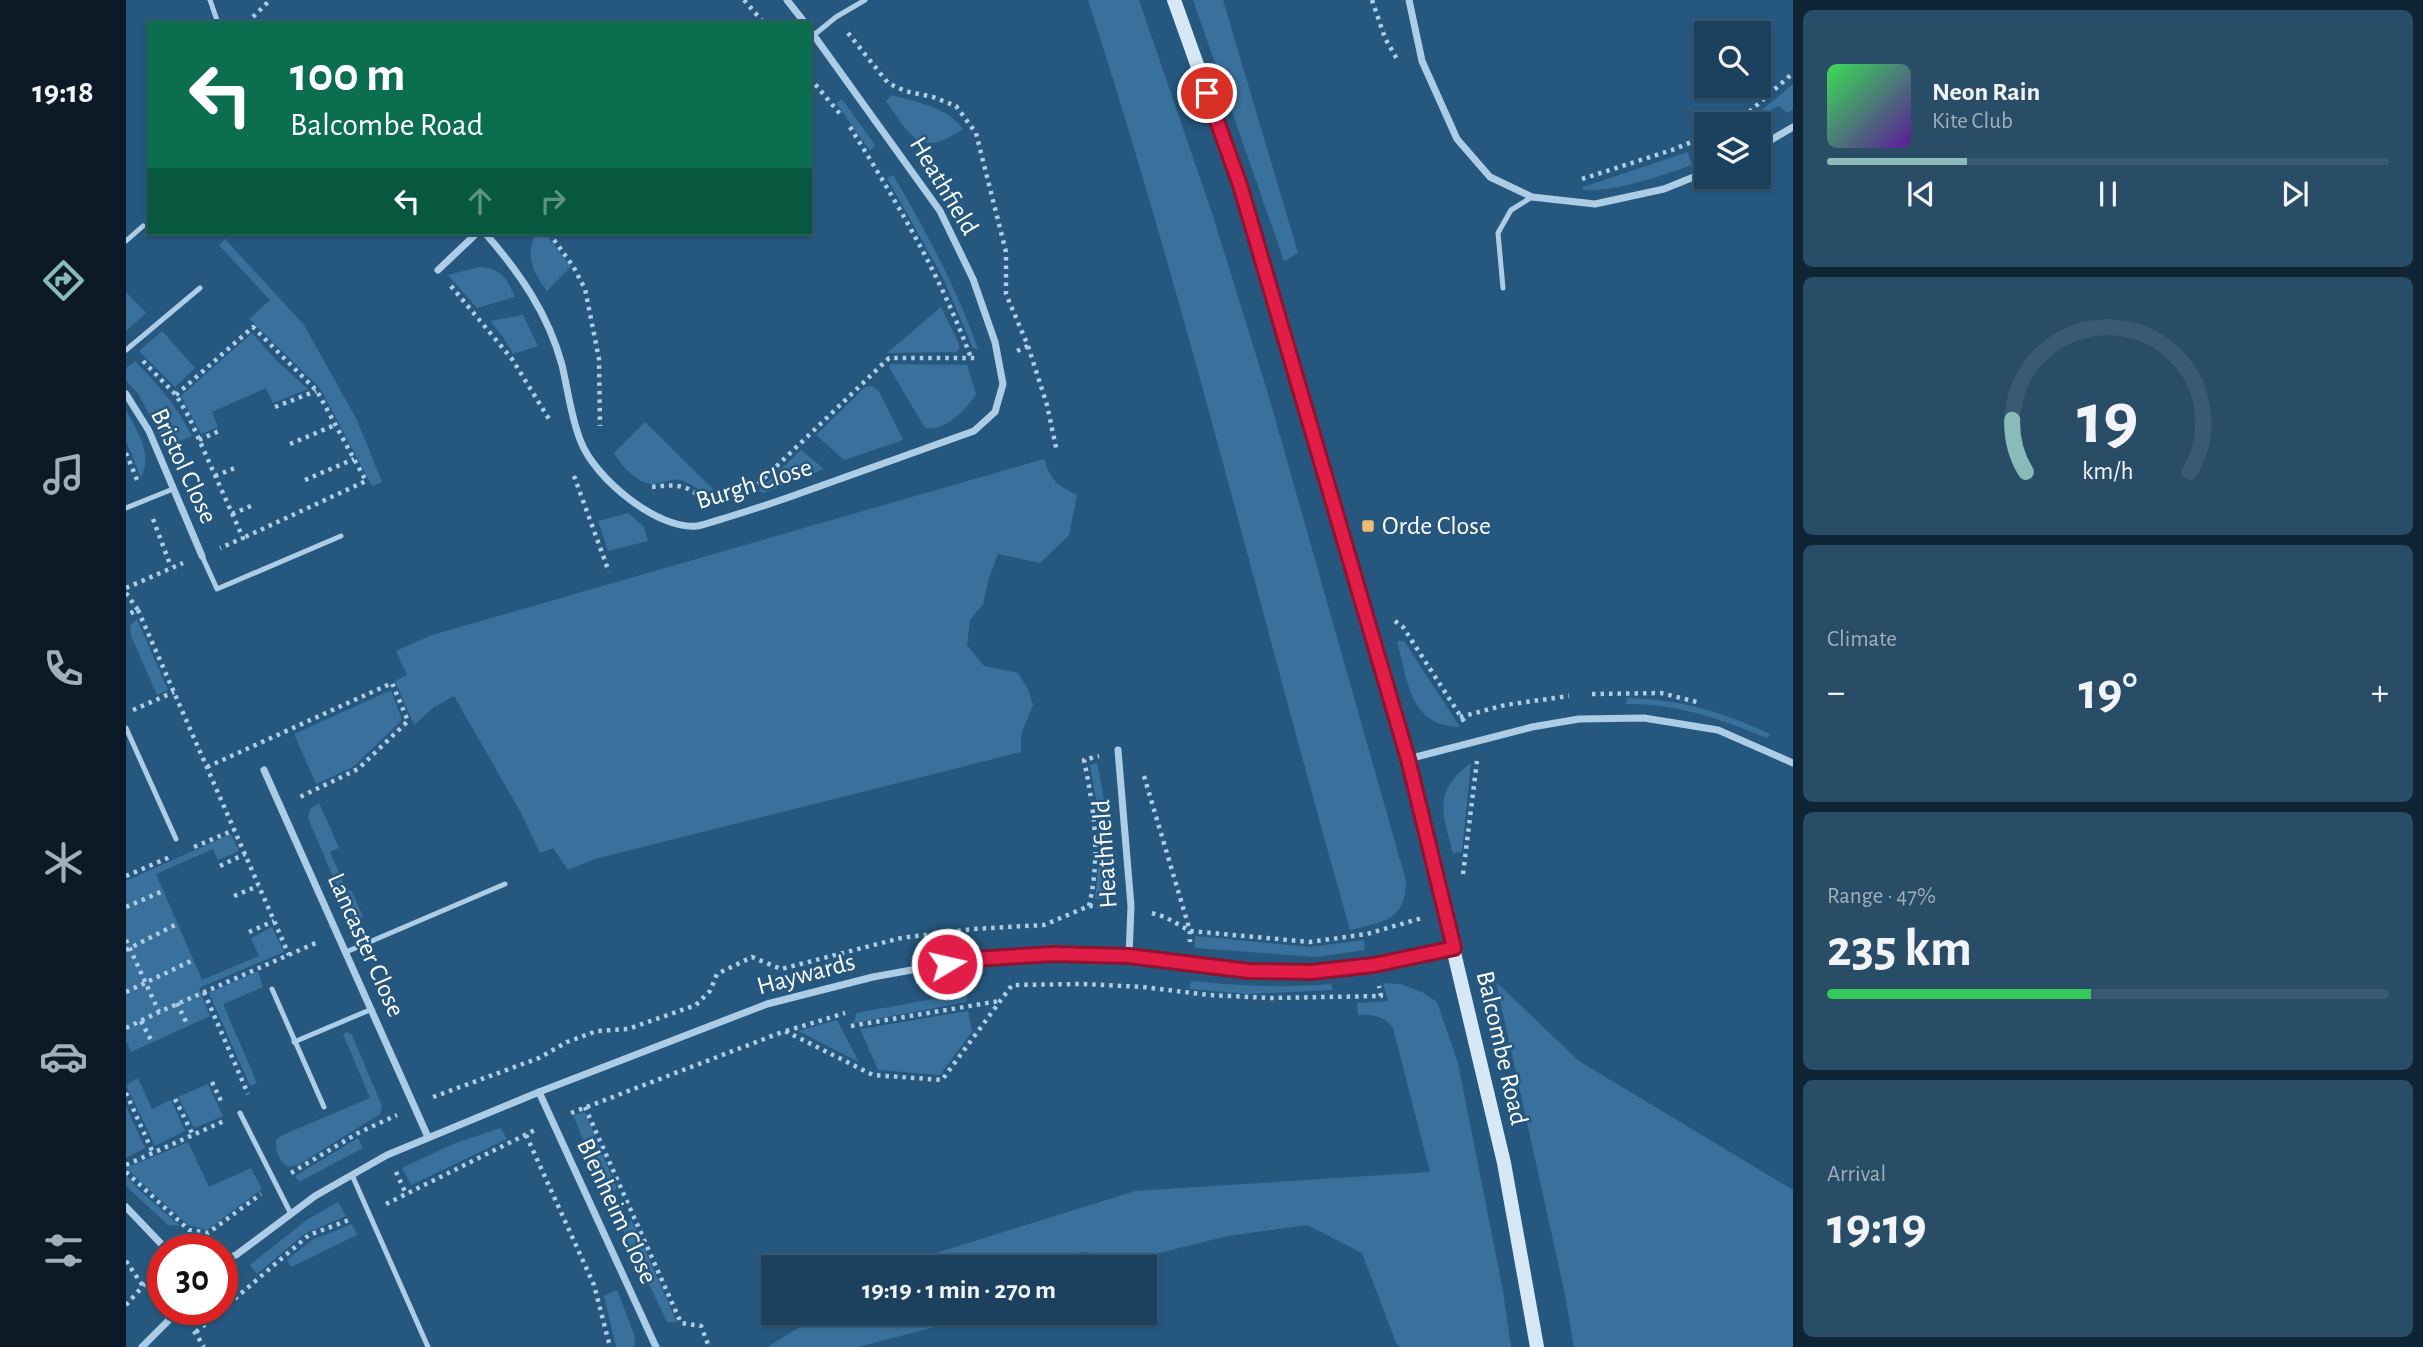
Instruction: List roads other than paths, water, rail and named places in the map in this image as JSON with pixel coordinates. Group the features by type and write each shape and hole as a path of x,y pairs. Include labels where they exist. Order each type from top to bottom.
{"main road":[{"name":"Balcombe Road","path":"1174,0 1240,185 1408,759 1504,1163 1537,1347"}],"street":[{"path":"786,0 803,21"},
{"path":"1409,0 1422,61 1457,139 1490,177 1532,197 1595,204 1664,190 1694,177"},
{"name":"Heathfield","path":"812,32 940,211 973,279 995,342 1003,384"},
{"path":"1771,140 1793,127"},
{"path":"438,270 475,235"},
{"name":"Burgh Close","path":"487,235 530,289 549,324 581,442 588,456 598,470 629,497 670,522 696,526 761,508 974,431 995,412 1003,384"},
{"name":"Bristol Close","path":"126,394 149,430 202,556"},
{"path":"1408,759 1532,727 1579,719 1644,718 1718,730 1793,764"},
{"name":"Heathfield","path":"1118,750 1130,895 1129,956"},
{"name":"Lancaster Close","path":"264,770 428,1137"},
{"name":"Haywards","path":"238,1254 315,1196 387,1155 428,1137 767,1004 873,977 972,959 1053,954 1129,956 1249,971 1311,972 1374,965 1454,948"},
{"name":"Blenheim Close","path":"539,1092 656,1347"},
{"path":"126,1207 152,1234"},
{"path":"142,1347 164,1325"}],"lane":[{"path":"210,0 217,21"},
{"path":"812,32 865,0"},
{"path":"1503,288 1498,233 1510,210 1532,197"},
{"path":"126,241 143,226"},
{"path":"128,349 200,288"},
{"path":"126,508 173,489"},
{"path":"202,556 217,589 341,536"},
{"path":"126,729 176,839"},
{"path":"346,952 505,884"},
{"path":"272,989 324,1107"},
{"path":"294,1042 372,1009"},
{"path":"240,1114 291,1214"},
{"path":"352,1175 428,1347"}],"place":[{"name":"Orde Close","path":"1368,526"}]}
